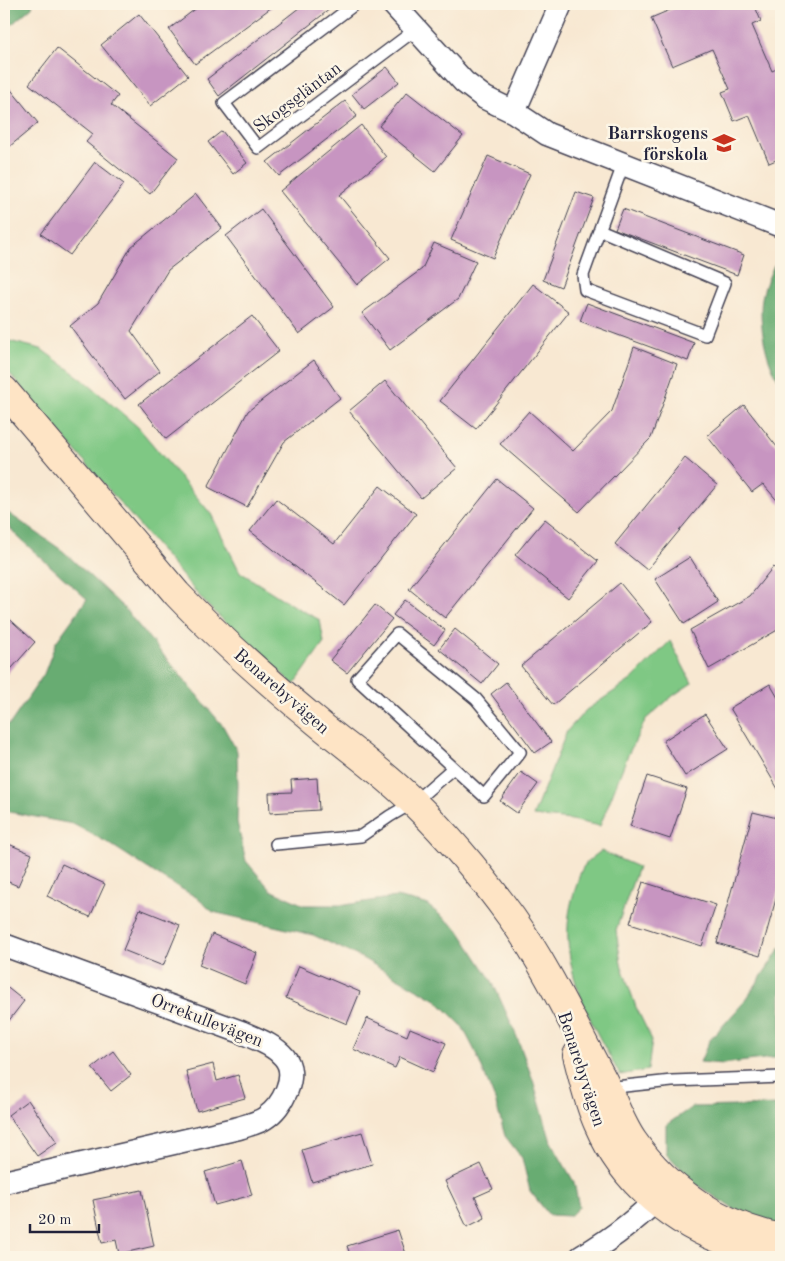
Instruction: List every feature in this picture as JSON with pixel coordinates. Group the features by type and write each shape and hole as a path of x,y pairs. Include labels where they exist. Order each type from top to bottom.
{"street":[{"path":"392,4 464,82 485,98 514,112 546,134 781,226"},
{"path":"514,112 561,4"},
{"name":"Benarebyvägen","path":"4,390 177,594 205,624 299,707 414,802 466,859 512,918 535,953 556,992 577,1054 597,1091 598,1124 615,1154 638,1187 690,1200 738,1226 781,1238"},
{"name":"Orrekullevägen","path":"4,945 240,1032 270,1045 286,1059 290,1075 287,1093 265,1118 240,1128 4,1182"},
{"path":"581,1257 609,1240 635,1220 663,1193"},
{"name":"Benarebyvägen","path":"663,1193 677,1218 734,1244 781,1252"}],"lane":[{"name":"Skogsgläntan","path":"355,4 224,103 258,148 415,30"},
{"path":"600,230 725,283 705,335 585,290 583,276 622,164"},
{"path":"397,634 476,699 520,752 484,796 453,768 357,679 397,634"},
{"path":"276,844 361,836 414,802 453,768"},
{"path":"597,1091 672,1081 781,1077"}],"green space":[{"path":"4,4 33,4 32,7 4,31"},
{"path":"781,264 781,383 770,364 766,351 761,312 767,281 774,265"},
{"path":"9,341 41,349 82,379 138,427 211,514 240,572 292,605 320,620 324,643 294,685 208,606 4,367 4,344"},
{"path":"4,510 63,551 123,607 223,726 237,751 237,822 246,861 271,890 304,905 345,905 396,897 426,904 458,929 492,981 515,1032 533,1080 551,1142 574,1182 579,1207 570,1216 549,1215 530,1191 522,1158 505,1136 495,1100 475,1051 462,1026 436,1000 362,958 313,935 213,912 196,897 110,844 73,824 4,811 4,725 10,724 44,674 56,642 87,599 18,537 4,521"},
{"path":"670,641 692,683 674,695 646,719 627,757 600,826 571,820 533,816 567,731 586,710 631,680"},
{"path":"601,851 638,867 616,930 621,964 636,1007 652,1040 648,1070 620,1075 585,1008 570,961 568,937 569,912 576,887 583,868"},
{"path":"781,947 781,1057 722,1064 700,1062 709,1041 745,1001"},
{"path":"781,1105 781,1230 756,1224 694,1183 666,1153 666,1125 692,1107"}],"building":[{"path":"202,4 276,4 195,64 169,29"},
{"path":"304,4 335,5 219,96 207,79"},
{"path":"676,4 754,4 761,21 752,25 772,71 781,67 781,158 769,163 749,115 734,121 722,92 730,89 712,49 672,66 651,18 677,7"},
{"path":"139,14 188,76 150,106 101,45"},
{"path":"57,48 118,96 111,105 178,158 150,194 86,142 93,134 29,84"},
{"path":"387,67 399,82 364,109 352,94"},
{"path":"8,86 38,123 4,151 4,90"},
{"path":"407,92 463,136 435,171 379,126"},
{"path":"345,101 357,116 279,176 267,162"},
{"path":"361,125 386,157 339,195 390,258 357,285 280,191"},
{"path":"222,131 247,163 233,174 208,142"},
{"path":"488,156 530,174 493,258 451,240"},
{"path":"95,162 124,184 70,255 41,234"},
{"path":"576,192 594,198 561,287 543,280"},
{"path":"196,194 222,228 168,270 131,331 160,371 125,399 70,326 98,303 131,247"},
{"path":"261,209 334,307 299,334 226,236"},
{"path":"623,209 744,255 737,275 615,229"},
{"path":"434,243 476,261 458,299 390,350 362,313 422,269"},
{"path":"533,284 569,312 476,429 440,401"},
{"path":"587,303 694,343 688,361 580,321"},
{"path":"252,316 279,351 166,439 139,404"},
{"path":"634,347 677,364 651,438 579,512 500,444 529,411 573,451 612,411"},
{"path":"314,360 340,398 284,442 247,507 208,487 248,411"},
{"path":"385,381 457,468 421,498 349,411"},
{"path":"744,405 781,452 781,505 763,484 752,492 707,436"},
{"path":"685,458 717,485 647,570 615,544"},
{"path":"497,479 533,508 445,618 409,589"},
{"path":"380,486 416,514 344,605 250,531 276,499 334,544"},
{"path":"545,519 598,561 568,598 515,555"},
{"path":"690,557 718,602 684,624 655,579"},
{"path":"773,567 781,572 781,628 709,669 690,630 750,596"},
{"path":"620,583 652,622 553,705 521,666"},
{"path":"405,600 445,630 434,645 393,615"},
{"path":"375,605 392,619 347,673 330,660"},
{"path":"4,614 35,642 4,677"},
{"path":"455,629 498,664 482,684 439,649"},
{"path":"506,682 551,742 535,753 491,694"},
{"path":"770,684 781,703 781,794 730,708"},
{"path":"705,714 728,749 685,776 663,741"},
{"path":"521,772 538,784 517,813 500,801"},
{"path":"647,776 687,789 670,839 630,826"},
{"path":"317,778 319,810 270,813 269,793 292,792 291,780"},
{"path":"753,812 781,819 781,881 760,956 717,943"},
{"path":"4,842 32,854 18,886 4,880"},
{"path":"62,864 105,884 90,917 47,896"},
{"path":"643,882 716,905 702,946 630,923"},
{"path":"140,909 180,925 163,966 123,950"},
{"path":"212,934 257,953 245,984 199,965"},
{"path":"299,966 360,992 347,1024 286,998"},
{"path":"4,985 24,1001 7,1023 4,1021"},
{"path":"367,1018 407,1036 410,1028 446,1043 433,1072 400,1057 395,1068 353,1049"},
{"path":"113,1051 131,1075 111,1091 92,1068"},
{"path":"213,1064 217,1081 238,1075 245,1098 197,1111 186,1071"},
{"path":"28,1100 57,1142 37,1156 8,1115"},
{"path":"362,1132 372,1164 312,1182 302,1150"},
{"path":"242,1161 252,1195 215,1205 205,1172"},
{"path":"481,1164 493,1189 475,1197 485,1218 467,1227 445,1181"},
{"path":"142,1190 154,1246 119,1254 116,1240 102,1243 93,1200"},
{"path":"398,1230 407,1257 351,1257 347,1246"}],"place":[{"name":"Barrskogens förskola","path":"724,143"}]}
